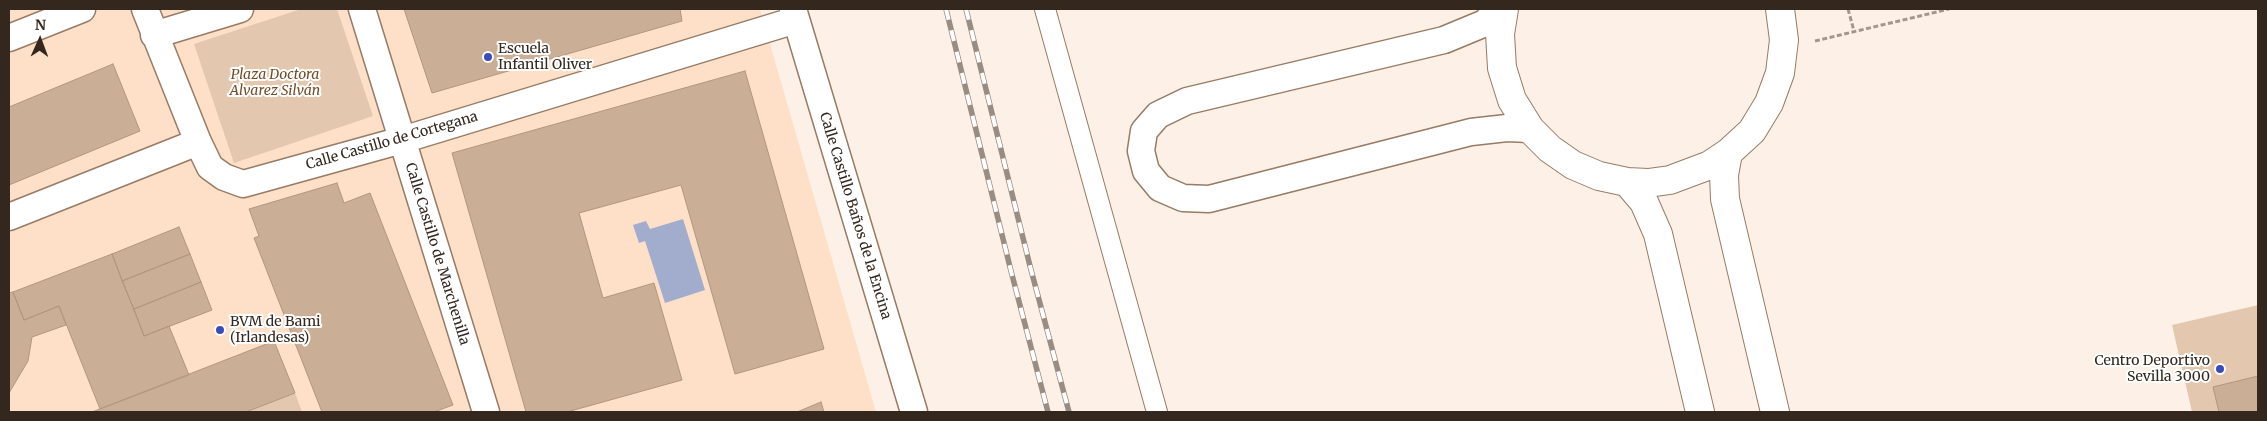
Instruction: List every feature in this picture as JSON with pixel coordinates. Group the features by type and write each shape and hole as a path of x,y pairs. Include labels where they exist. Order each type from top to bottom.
{"street":[{"path":"9,38 82,9"},
{"name":"Calle Castillo de Cortegana","path":"145,9 198,142 210,167 224,177 243,184 402,140 795,14"},
{"path":"154,35 240,9"},
{"name":"Calle Castillo de Marchenilla","path":"362,9 486,412"},
{"path":"1045,9 1157,412"},
{"path":"1498,9 1485,23 1444,40 1187,101 1158,114 1144,131 1141,151 1146,171 1160,188 1183,198 1209,198 1471,132 1507,128 1530,129"},
{"path":"1504,9 1500,34 1502,68 1512,100 1530,129 1550,149 1573,165 1599,176 1627,182 1670,180 1691,174 1728,154 1752,131 1769,104 1780,72 1784,40 1796,9"},
{"path":"1780,9 1784,40"},
{"name":"Calle Castillo Baños de la Encina","path":"795,14 914,412"},
{"path":"9,217 198,142"},
{"path":"1728,154 1724,174 1724,199 1775,412"},
{"path":"1627,182 1644,202 1658,234 1700,412"}],"path":[{"path":"1848,9 1854,32 1950,9"}],"shaded area":[{"path":"9,9 760,9 876,412 9,412"}],"green space":[{"name":"Plaza Doctora Alvarez Silván","path":"301,9 337,9 373,116 234,163 194,44"},
{"name":"Centro Deportivo Sevilla 3000","path":"2258,305 2258,412 2192,412 2172,325"},
{"path":"295,393 302,412 246,412"}],"water":[{"path":"683,219 705,290 665,303 645,241 639,243 633,225 646,221 650,229"}],"building":[{"name":"Escuela Infantil Oliver","path":"404,9 680,9 682,21 432,93"},
{"path":"113,64 140,131 9,185 9,107"},
{"path":"745,71 824,349 735,374 681,185 579,213 603,298 654,283 682,380 567,412 526,412 452,153"},
{"path":"337,183 344,203 370,193 453,405 434,412 322,412 254,238 259,236 249,209"},
{"path":"179,227 190,254 122,281 112,254"},
{"path":"112,254 144,336 169,326 189,375 100,409 59,306 24,320 13,292"},
{"path":"190,254 201,282 134,309 122,281"},
{"path":"201,282 212,310 144,336 134,309"},
{"path":"13,292 24,320 59,306 66,325 32,337 28,361 9,393 9,293"},
{"path":"274,341 295,393 246,412 92,412"},
{"path":"2258,376 2258,412 2219,412 2213,387"},
{"path":"821,402 824,412 797,412"}],"railway":[{"path":"946,9 1048,412"},
{"path":"966,9 1030,266 1069,412"}],"place":[{"name":"Escuela Infantil Oliver","path":"488,57"},
{"name":"BVM de Bami (Irlandesas)","path":"220,330"},
{"name":"Centro Deportivo Sevilla 3000","path":"2220,369"}]}
